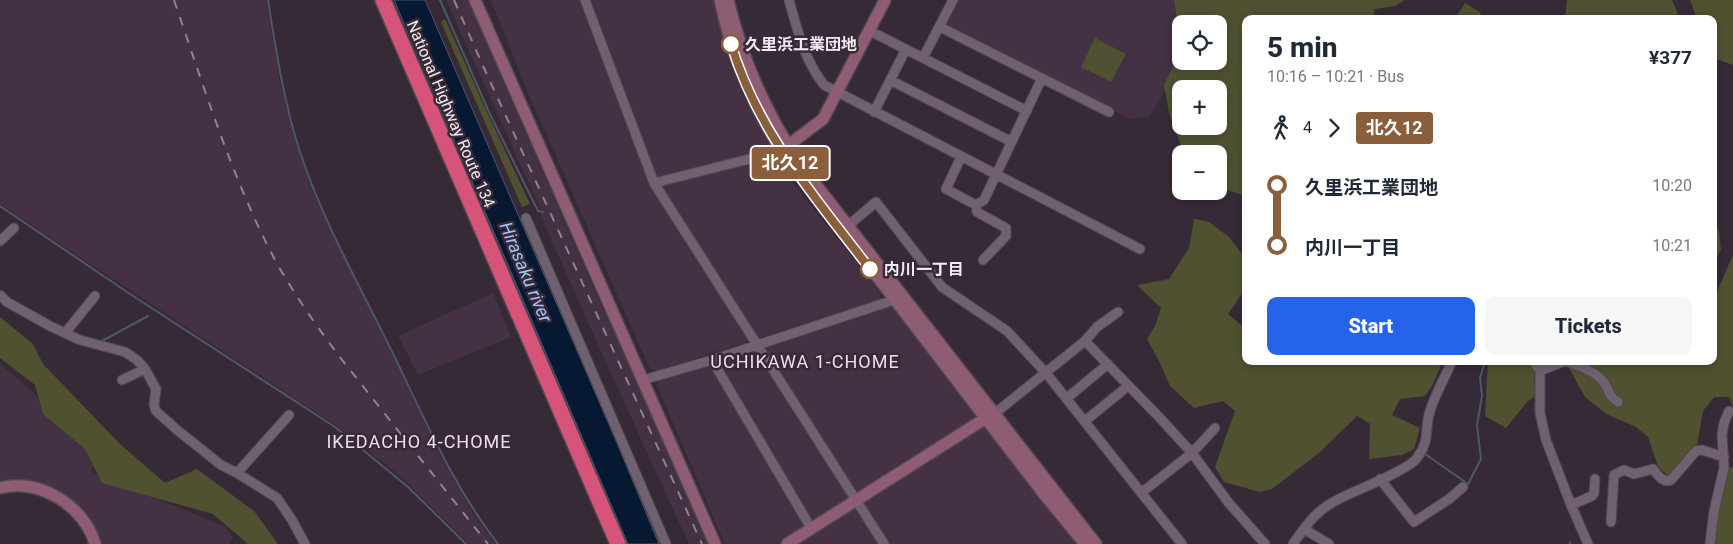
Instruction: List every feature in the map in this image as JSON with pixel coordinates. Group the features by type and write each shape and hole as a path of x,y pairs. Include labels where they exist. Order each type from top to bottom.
{"highway":[{"name":"National Highway Route 134","path":"374,0 608,544"},
{"name":"National Highway Route 134","path":"383,0 618,544"}],"street":[{"path":"475,0 715,544"},
{"path":"585,0 654,183 884,544"},
{"path":"720,0 728,35 742,76 758,110 844,229 990,416 1085,544"},
{"path":"728,0 734,26 752,78 784,148"},
{"path":"790,0 802,46 815,73 824,85 1140,249"},
{"path":"654,183 784,148 823,119 886,0"},
{"path":"924,58 953,0"},
{"path":"940,27 1109,112"},
{"path":"870,31 1027,111"},
{"path":"874,112 906,49"},
{"path":"976,205 984,200 1042,78"},
{"path":"890,80 1012,142"},
{"path":"960,157 946,189 976,205"},
{"path":"844,229 876,202 942,287 1007,331 1046,373 1182,544"},
{"path":"976,205 977,212 1006,228 1006,236 983,260"},
{"path":"526,218 666,544"},
{"path":"0,242 14,228"},
{"path":"0,296 7,302 65,333 80,340 125,352 137,360 145,369 156,389 154,405 156,411 221,465 277,498 305,544"},
{"path":"65,333 95,296"},
{"path":"643,380 712,360 899,298"},
{"path":"794,542 811,528 990,416 1046,373 1084,341 1097,327 1118,312"},
{"path":"1084,341 1192,453 1228,502 1265,544"},
{"path":"712,360 811,528"},
{"path":"1067,398 1108,364"},
{"path":"1293,544 1311,518 1338,499 1416,460 1427,440 1430,412 1450,365"},
{"path":"1536,365 1540,371 1540,413 1546,440 1588,544"},
{"path":"1540,371 1555,365"},
{"path":"1574,365 1591,372 1602,380 1610,396 1618,402"},
{"path":"122,380 145,369"},
{"path":"1085,421 1128,386"},
{"path":"1710,544 1714,511 1724,468 1722,435 1729,411"},
{"path":"237,473 290,415"},
{"path":"990,416 1096,544"},
{"path":"1141,493 1192,453 1215,428"},
{"path":"1612,522 1614,475 1624,470 1634,474 1652,469 1666,482 1671,480 1696,451 1702,450 1724,457"},
{"path":"1380,479 1414,522 1449,499 1463,487"},
{"path":"1571,505 1592,496 1595,479"},
{"path":"0,488 6,486 30,487 59,498 75,510 86,524 95,544"},
{"path":"1304,529 1328,544"}],"shaded area":[{"path":"0,0 266,0 286,108 300,156 315,197 442,458 475,517 496,544 469,544 399,475 334,424 0,204"},
{"path":"446,0 469,0 601,305 637,376 710,544 689,544 607,365 542,219 540,208"},
{"path":"491,0 714,0 723,38 743,95 794,184 881,293 879,300 655,371 650,369 526,88"},
{"path":"956,0 1178,0 1179,15 1172,15 1172,70 1177,70 1150,116 1129,119 947,25 946,21"},
{"path":"493,293 511,337 418,375 398,336"},
{"path":"887,306 895,310 1078,544 725,544 657,385 659,380"},
{"path":"0,364 31,390 56,420 97,447 91,472 226,527 233,538 229,544 99,544 61,493 0,484"}],"green space":[{"path":"1174,0 1405,0 1395,6 1375,9 1374,15 1242,15 1242,195 1227,190 1227,145 1181,145 1177,135 1227,135 1227,80 1172,80 1172,121 1164,85 1172,69 1227,70 1227,15 1176,15"},
{"path":"1567,0 1672,0 1678,15 1565,15"},
{"path":"1690,0 1733,0 1733,65 1717,59 1717,15 1696,15"},
{"path":"1465,3 1481,13 1480,15 1458,15"},
{"path":"445,19 530,204 522,207 441,22"},
{"path":"1095,38 1126,54 1111,82 1081,67"},
{"path":"1194,219 1209,222 1229,237 1242,254 1242,294 1228,314 1242,326 1242,365 1441,365 1432,386 1425,396 1400,399 1392,415 1420,428 1414,449 1402,455 1369,459 1370,424 1357,416 1319,453 1272,489 1260,492 1224,482 1215,467 1235,411 1223,401 1194,408 1170,386 1147,339 1155,326 1161,308 1137,285 1169,279 1189,248"},
{"path":"1717,228 1719,230 1721,249 1717,257"},
{"path":"1733,255 1733,406 1729,397 1714,397 1703,411 1697,445 1669,477 1658,466 1648,437 1636,427 1606,414 1585,397 1568,366 1534,371 1535,396 1527,402 1506,428 1485,416 1488,365 1717,365 1717,291"},
{"path":"0,317 33,344 43,364 120,444 165,483 197,469 254,511 278,544 248,544 213,514 102,483 85,449 43,414 35,385 0,358"},
{"path":"1733,467 1733,544 1707,544 1720,507 1728,469"}],"water":[{"name":"Hirasaku river","path":"394,0 425,0 659,544 628,544"}],"waterway":[{"path":"268,0 277,58 289,115 300,152 321,206 455,479 498,544"},
{"path":"440,0 489,112 538,211 543,212"},
{"path":"0,206 130,294 335,427 408,487 466,544"},
{"path":"102,341 148,316"},
{"path":"1425,454 1468,484 1481,459 1477,425 1482,396 1480,378 1484,365"}],"railway":[{"path":"174,0 231,163 244,195 281,271 339,356 488,544"},
{"path":"454,0 702,544"}],"bus line":[{"name":"北久12","path":"731,44 748,90 769,131 793,169 870,269"}],"place":[{"name":"久里浜工業団地","path":"731,44"},
{"name":"内川一丁目","path":"870,269"}],"district":[{"name":"UCHIKAWA 1-CHOME","path":"805,361"},
{"name":"IKEDACHO 4-CHOME","path":"419,441"}]}
